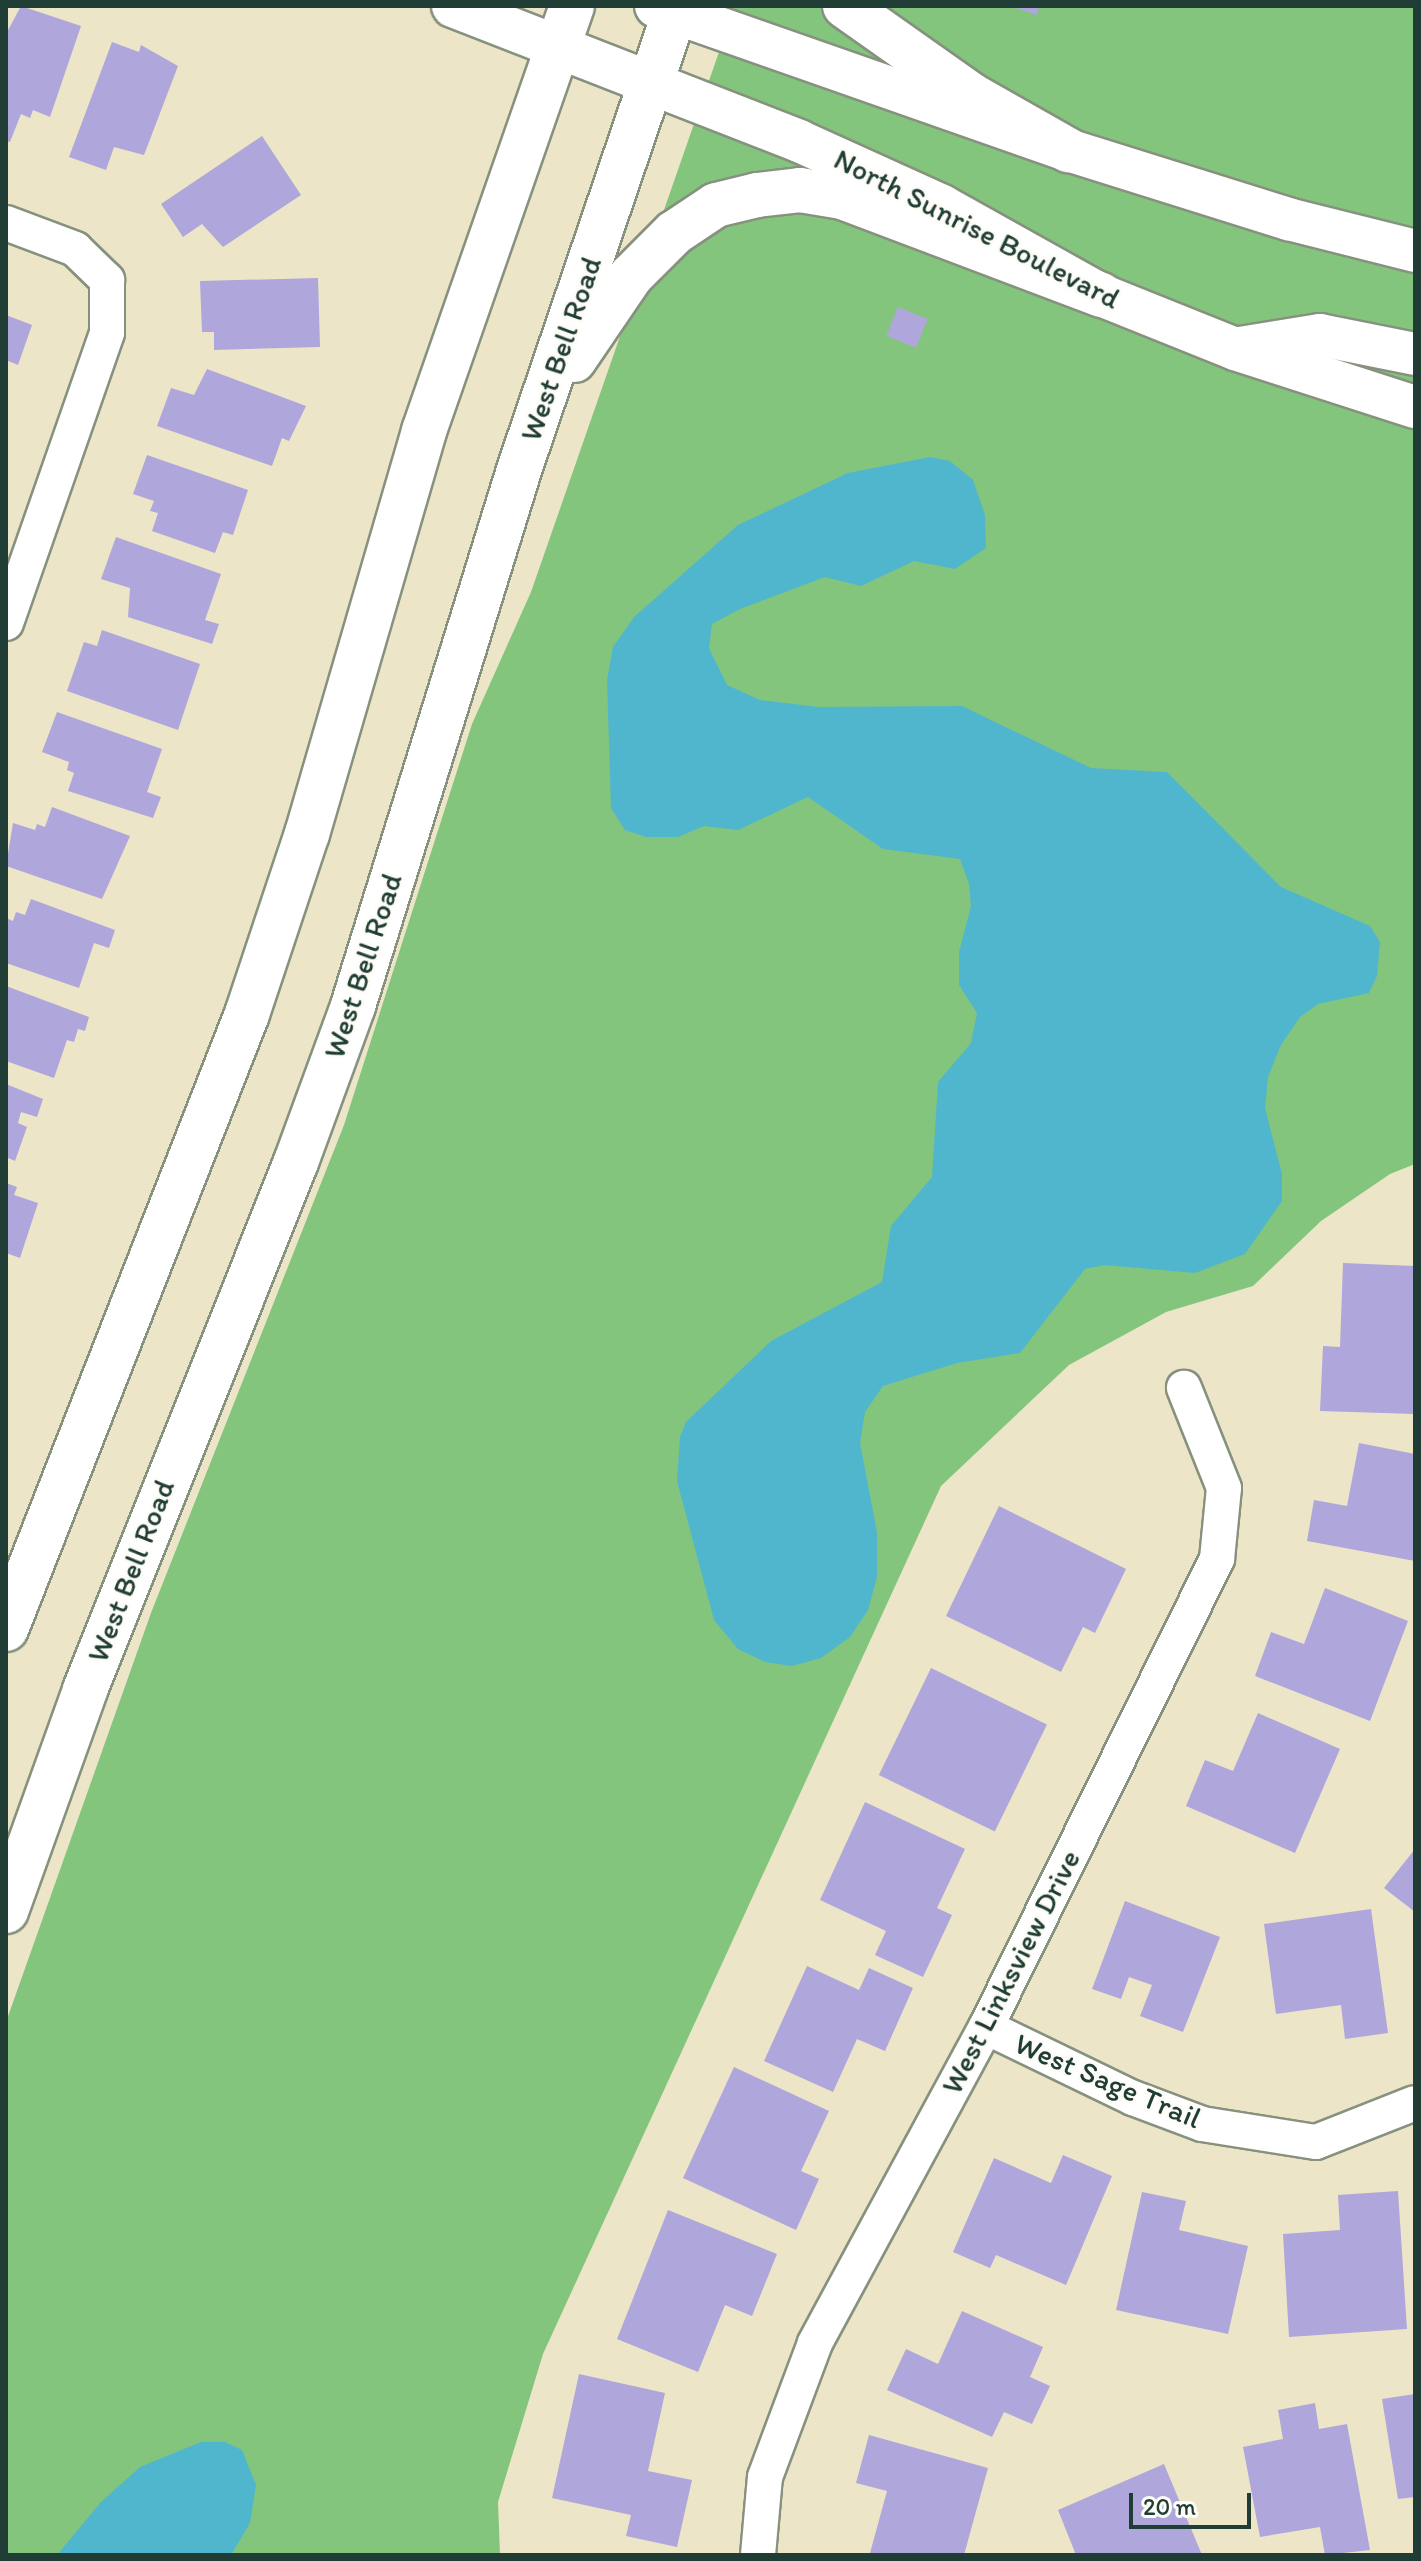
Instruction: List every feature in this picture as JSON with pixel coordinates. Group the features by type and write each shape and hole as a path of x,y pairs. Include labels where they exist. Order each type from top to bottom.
{"main road":[{"path":"845,6 971,95 1068,150"},
{"name":"West Bell Road","path":"6,1911 134,1562 296,1162 353,1006 539,412 654,84 669,9"},
{"path":"6,1629 247,1014 307,834 424,431 565,25"},
{"path":"539,412 631,276 674,233 716,205 757,195 800,190 842,197 1101,295"}],"street":[{"name":"North Sunrise Boulevard","path":"453,6 565,25 654,84 942,206 1101,295 1235,349 1415,407"},
{"path":"669,9 1068,150 1288,219 1415,251"},
{"path":"6,223 75,249 107,280 107,333 6,623"},
{"path":"1235,349 1320,335 1415,354"},
{"name":"West Linksview Drive","path":"758,2555 765,2477 815,2343 986,2027 1217,1559 1224,1488 1184,1388"},
{"name":"West Sage Trail","path":"986,2027 1133,2098 1202,2124 1316,2142 1415,2103"}],"green space":[{"path":"735,6 1415,6 1415,1164 1390,1174 1321,1221 1253,1286 1166,1312 1069,1365 941,1486 543,2354 498,2502 500,2555 6,2555 6,2022 151,1613 344,1125 472,724 531,592"}],"water":[{"path":"930,457 950,461 973,480 985,515 986,548 955,569 914,561 861,586 825,577 740,609 712,624 709,648 727,685 760,700 819,707 962,706 1091,768 1167,772 1281,887 1370,926 1380,942 1377,976 1369,993 1318,1004 1300,1017 1281,1045 1268,1077 1265,1108 1282,1174 1282,1201 1245,1254 1195,1273 1104,1265 1085,1269 1020,1353 957,1363 883,1386 865,1412 860,1443 877,1532 877,1577 868,1610 850,1637 821,1658 792,1666 765,1662 738,1649 714,1620 677,1481 680,1437 686,1422 771,1341 882,1282 891,1226 932,1177 938,1082 971,1043 977,1013 959,985 959,952 971,906 969,884 960,859 883,849 808,797 738,830 704,826 678,837 646,837 625,830 611,808 607,680 613,647 634,617 738,525 848,473"},
{"path":"201,2442 225,2442 242,2450 256,2485 250,2523 231,2555 57,2555 101,2502 140,2467"}],"building":[{"path":"21,6 81,26 50,117 33,110 30,118 21,114 10,142 6,141 6,34"},
{"path":"1010,6 1039,6 1037,15"},
{"path":"112,42 139,52 141,45 178,66 144,155 114,147 106,170 69,157"},
{"path":"262,136 301,195 223,247 202,224 183,237 161,204"},
{"path":"318,278 320,347 214,350 214,332 202,332 200,281"},
{"path":"898,307 928,319 916,348 886,336"},
{"path":"6,315 32,325 18,365 6,360"},
{"path":"207,369 306,406 289,441 282,438 272,466 157,426 171,388 194,395"},
{"path":"147,455 248,490 233,535 223,532 215,553 152,531 158,513 150,511 154,501 133,494"},
{"path":"116,537 221,574 205,620 219,624 212,644 128,617 130,588 101,579"},
{"path":"102,630 200,664 178,730 67,691 84,642 97,646"},
{"path":"57,712 162,749 147,792 161,797 153,818 68,791 74,773 67,770 69,762 42,752"},
{"path":"52,807 130,836 102,899 6,866 13,823 35,830 37,824 45,827"},
{"path":"31,899 115,930 109,948 94,943 79,988 6,963 6,918 13,921 16,912 25,915"},
{"path":"6,986 89,1017 85,1031 78,1029 74,1042 67,1040 54,1078 6,1061"},
{"path":"6,1084 43,1099 37,1117 21,1112 18,1123 27,1127 15,1161 6,1157"},
{"path":"6,1183 17,1187 14,1195 38,1203 20,1258 6,1253"},
{"path":"1343,1263 1415,1266 1415,1414 1320,1411 1323,1346 1340,1347"},
{"path":"1359,1443 1415,1454 1415,1561 1307,1541 1314,1500 1347,1506"},
{"path":"999,1506 1126,1569 1095,1633 1083,1627 1061,1672 946,1616"},
{"path":"1325,1588 1408,1621 1370,1721 1255,1676 1271,1632 1304,1644"},
{"path":"931,1668 1047,1725 995,1832 879,1775"},
{"path":"1258,1713 1340,1749 1295,1853 1186,1806 1205,1760 1233,1771"},
{"path":"865,1802 965,1849 937,1908 952,1915 923,1977 875,1955 886,1931 820,1900"},
{"path":"1415,1849 1415,1912 1384,1888"},
{"path":"1125,1901 1220,1937 1183,2032 1140,2016 1152,1985 1129,1977 1121,1999 1092,1989"},
{"path":"1371,1909 1388,2033 1345,2039 1341,2005 1276,2014 1264,1924"},
{"path":"807,1966 859,1990 869,1968 913,1988 885,2051 857,2039 833,2092 764,2061"},
{"path":"734,2067 829,2111 801,2171 819,2179 796,2230 683,2178"},
{"path":"1063,2155 1112,2176 1066,2285 996,2255 990,2268 953,2252 994,2158 1051,2183"},
{"path":"1398,2191 1407,2329 1289,2337 1283,2234 1340,2230 1338,2195"},
{"path":"1142,2192 1186,2201 1179,2230 1248,2246 1228,2334 1116,2310"},
{"path":"668,2210 777,2254 752,2316 725,2305 698,2372 617,2339"},
{"path":"962,2311 1043,2347 1030,2377 1050,2386 1032,2424 1004,2412 992,2437 887,2390 906,2349 938,2364"},
{"path":"579,2374 665,2393 648,2471 692,2480 677,2547 626,2536 631,2515 552,2498"},
{"path":"1415,2394 1415,2497 1398,2499 1382,2399"},
{"path":"1315,2403 1319,2429 1347,2424 1370,2550 1325,2555 1320,2527 1260,2537 1243,2447 1283,2439 1278,2410"},
{"path":"869,2435 988,2468 964,2555 870,2553 887,2491 856,2483"},
{"path":"1164,2464 1202,2555 1076,2555 1058,2510"}]}
